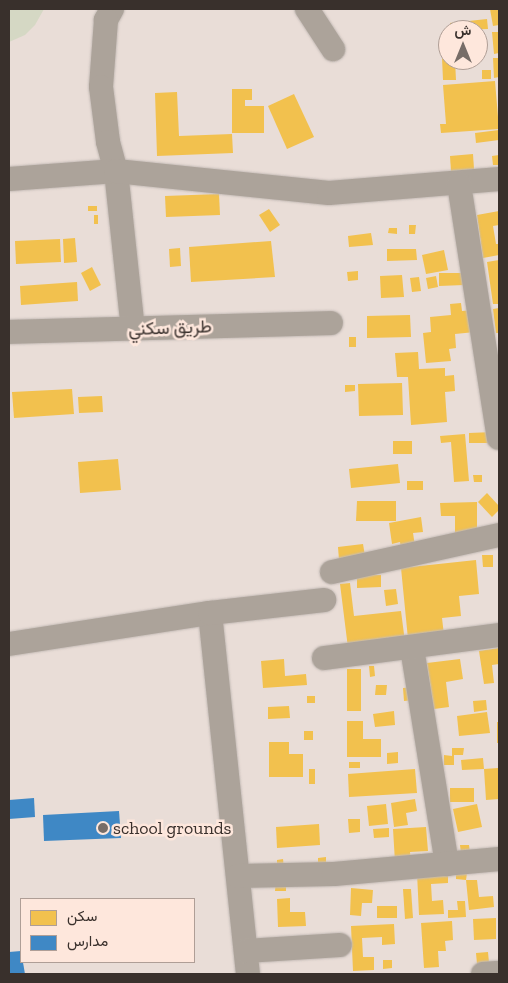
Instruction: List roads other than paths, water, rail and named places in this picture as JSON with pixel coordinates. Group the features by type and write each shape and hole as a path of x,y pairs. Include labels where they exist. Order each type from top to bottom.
{"street":[{"path":"112,9 106,20 101,87 108,142 116,171 133,328"},
{"path":"307,9 332,49"},
{"path":"9,179 116,171 329,194 499,179"},
{"path":"459,184 494,370 499,438"},
{"name":"طريق سكني","path":"9,332 331,323"},
{"path":"332,572 499,535"},
{"path":"9,644 210,613 324,600"},
{"path":"210,613 247,963 340,945"},
{"path":"324,658 412,648 499,635"},
{"path":"412,648 447,864"},
{"path":"238,876 334,874 499,859"},
{"path":"483,974 499,973"}],"place":[{"name":"school grounds","path":"103,828"}]}
